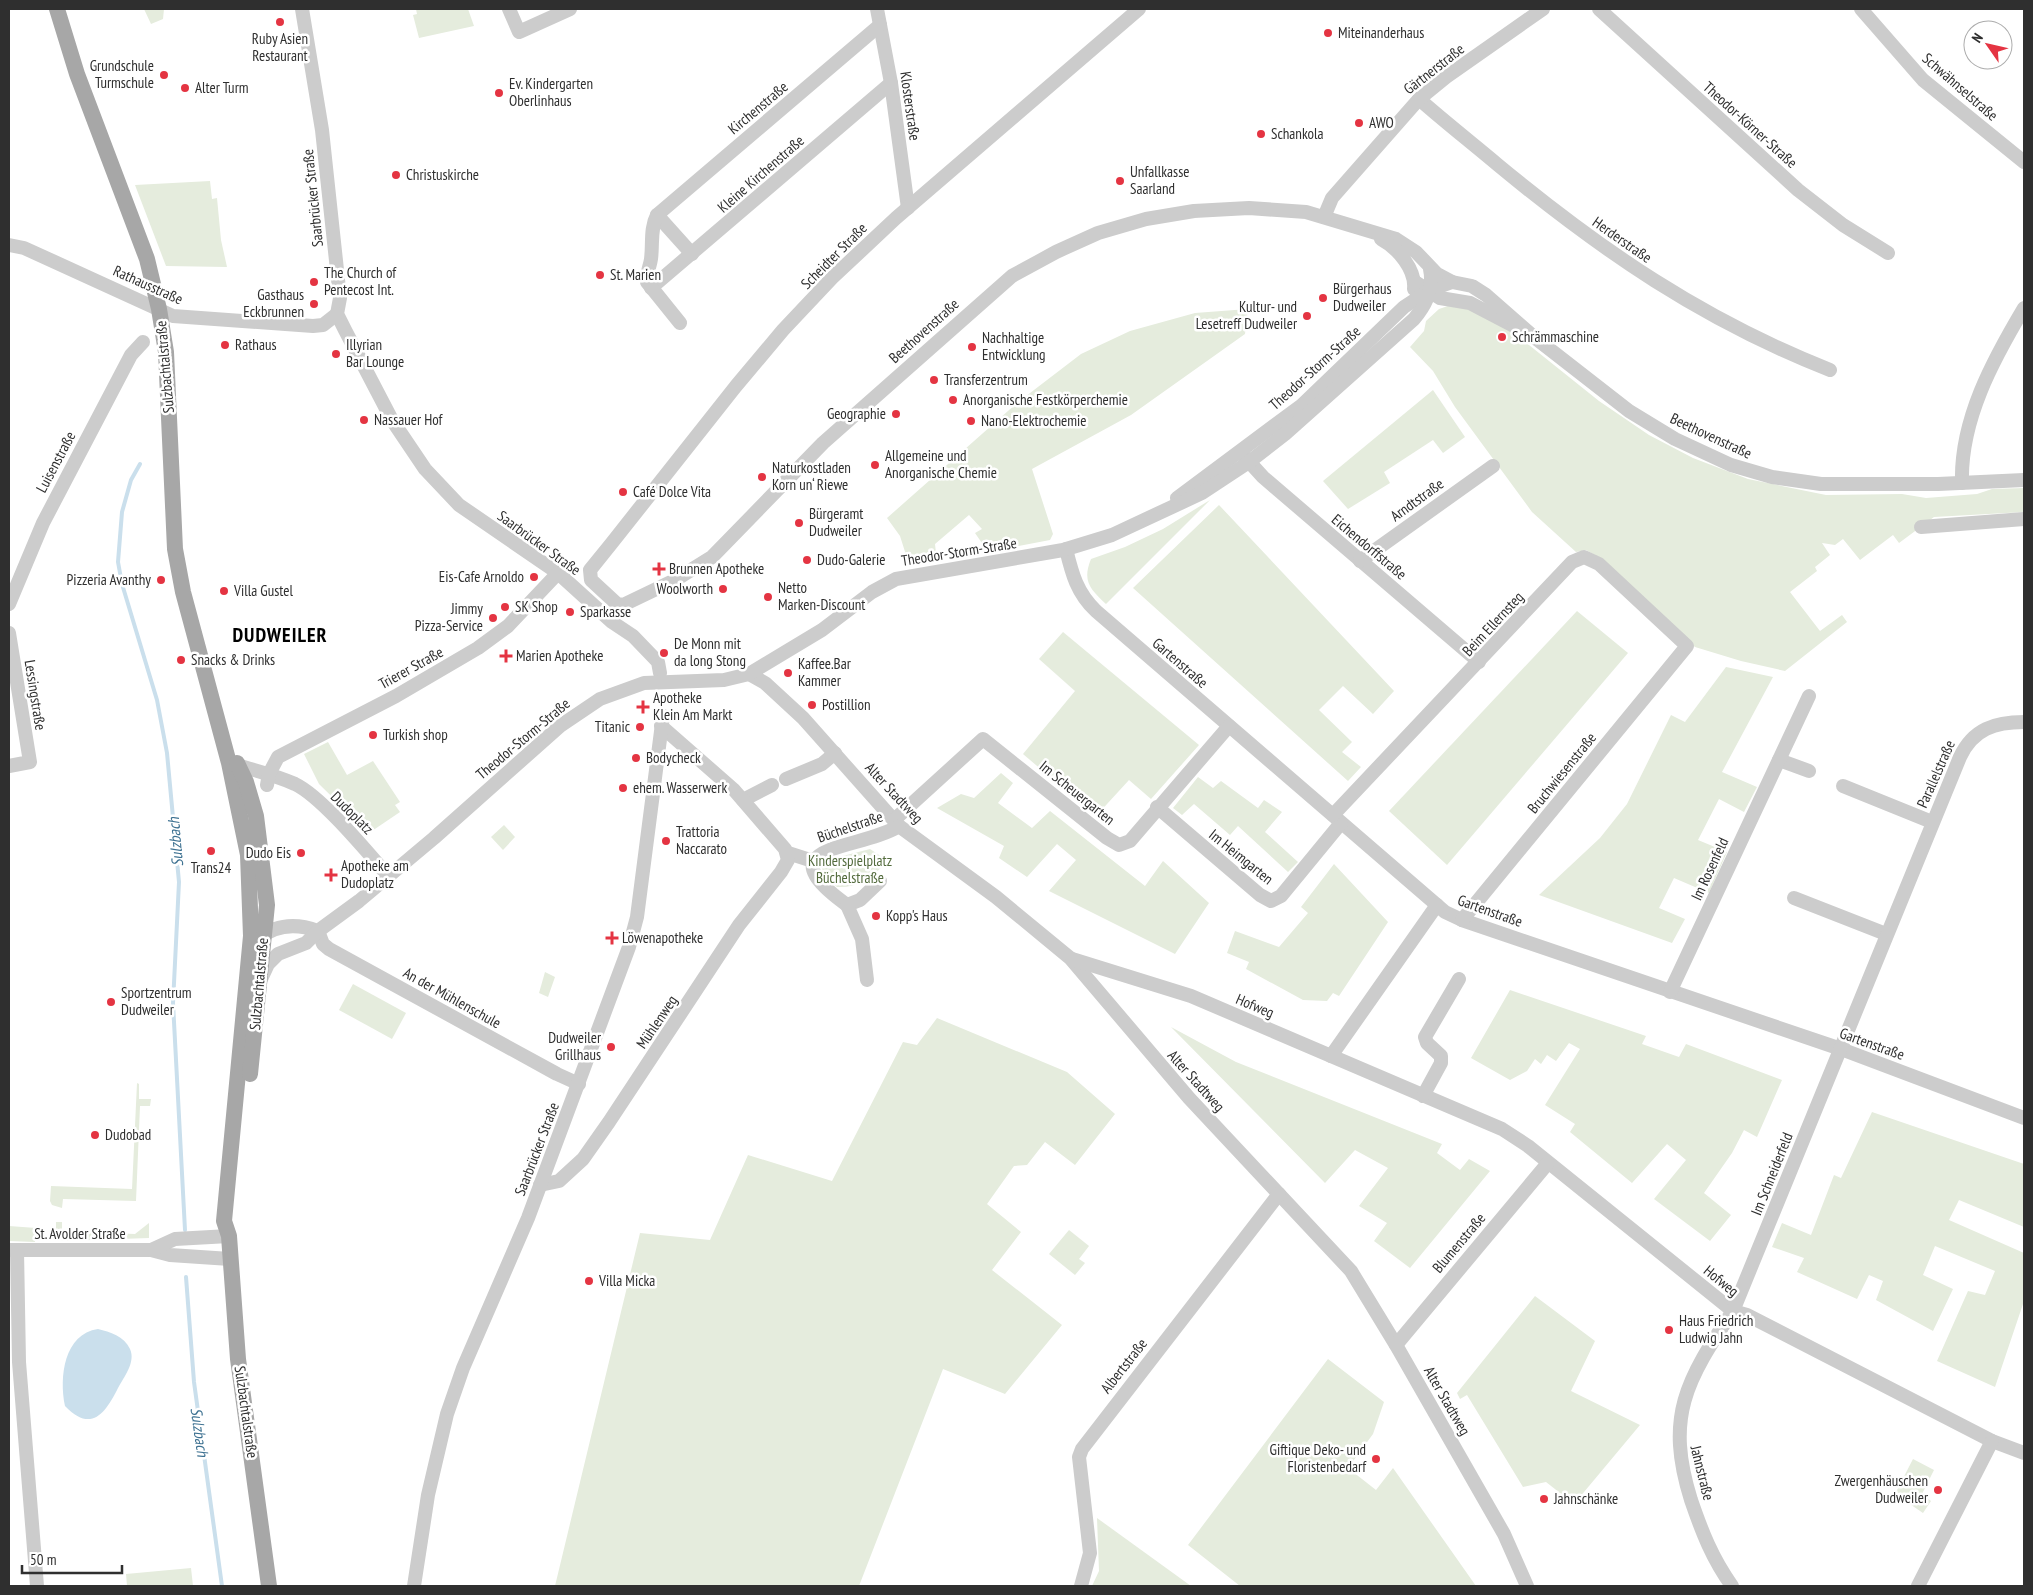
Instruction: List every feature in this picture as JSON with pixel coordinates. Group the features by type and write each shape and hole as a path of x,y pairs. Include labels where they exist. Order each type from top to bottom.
{"main road":[{"name":"Sulzbachtalstraße","path":"58,9 77,74 147,259 159,309 166,352 175,550 183,592 222,737 234,764 248,815 248,855 256,907 264,934 261,980 235,1220 229,1236"},
{"name":"Sulzbachtalstraße","path":"256,907 250,949 224,1221 229,1236 238,1359 269,1586"}],"street":[{"name":"Saarbrücker Straße","path":"302,9 322,130 340,298 337,314 406,432 425,469 459,505 558,573 612,622 633,636 658,662 660,672"},
{"path":"509,9 519,32 570,9"},
{"name":"Klosterstraße","path":"877,9 891,83 908,208"},
{"name":"Scheidter Straße","path":"593,567 783,330 832,278 908,208 1139,9"},
{"name":"Gärtnerstraße","path":"1324,217 1332,198 1419,99 1446,77 1543,9"},
{"name":"Theodor-Körner-Straße","path":"1599,9 1798,190 1843,225 1888,253"},
{"name":"Schwähnselstraße","path":"1861,9 1923,80 2024,162"},
{"name":"Kirchenstraße","path":"657,215 880,26"},
{"name":"Kleine Kirchenstraße","path":"651,288 891,83"},
{"name":"Herderstraße","path":"1419,99 1536,196 1645,276 1753,337 1830,370"},
{"name":"Beethovenstraße","path":"593,567 589,575 591,580 617,604 623,606 689,572 727,544 823,443 1012,276 1098,233 1146,219 1194,211 1249,208 1306,212 1405,244 1416,252 1430,269 1452,282 1472,286 1486,295 1534,337 1629,411 1675,439 1731,465 1772,477 1821,484 1962,483 2024,480"},
{"path":"680,323 647,282 646,274 652,249 653,225 657,215 692,254"},
{"name":"Beethovenstraße","path":"1362,229 1387,242 1400,254 1415,282 1447,300 1470,303 1534,337"},
{"name":"Rathausstraße","path":"9,245 24,248 181,318 313,326 323,325 337,314"},
{"path":"1414,318 1421,310 1430,290 1430,269"},
{"path":"1404,307 1414,290 1415,282"},
{"path":"1430,290 1452,282"},
{"name":"Theodor-Storm-Straße","path":"261,980 268,964 278,954 306,943 318,931 340,916 389,876 560,726 600,699 644,682 724,680 749,674 822,630 872,592 896,579 1066,549 1112,535 1202,493 1317,392 1404,307 1430,290"},
{"path":"1414,318 1438,302 1447,300"},
{"path":"1962,483 1962,468 1966,447 1979,397 2002,346 2024,308"},
{"name":"Theodor-Storm-Straße","path":"1245,457 1318,406 1414,318"},
{"name":"Luisenstraße","path":"9,604 43,523 131,355 143,342"},
{"name":"Eichendorffstraße","path":"1245,457 1262,477 1479,662"},
{"name":"Arndtstraße","path":"1360,561 1493,466"},
{"path":"1921,527 2024,519"},
{"name":"Gartenstraße","path":"1066,549 1076,585 1089,604 1436,905 1462,920 1841,1050 2024,1118"},
{"name":"Beim Ellernsteg","path":"1337,819 1572,562 1584,557 1599,564 1687,646"},
{"name":"Trierer Straße","path":"248,815 258,801 274,763 283,754 396,696 478,648 508,626 558,573"},
{"name":"Lessingstraße","path":"9,633 30,762 9,766"},
{"name":"Bruchwiesenstraße","path":"1462,920 1687,646"},
{"name":"Alter Stadtweg","path":"749,674 776,692 835,753 897,823 996,897 1070,958 1189,1098 1351,1271 1396,1345 1504,1534 1527,1586"},
{"name":"Im Rosenfeld","path":"1670,992 1809,696"},
{"name":"Saarbrücker Straße","path":"414,1586 428,1495 447,1414 463,1368 540,1185 579,1084 618,980 637,916 662,721 681,743 743,800"},
{"name":"Parallelstraße","path":"1841,1050 1886,934 1960,757 1973,736 1993,725 2024,722"},
{"name":"Im Scheuergarten","path":"897,823 983,738 1107,838 1119,845 1130,841 1229,726"},
{"path":"786,779 822,764 835,753"},
{"path":"1779,760 1809,771"},
{"path":"234,764 268,779"},
{"name":"Dudoplatz","path":"268,779 274,781 286,780 296,784 313,797 389,876"},
{"path":"772,785 743,800 788,856"},
{"name":"Parallelstraße","path":"1843,786 1932,822"},
{"name":"Im Heimgarten","path":"1157,808 1260,895 1271,901 1281,896 1337,819"},
{"name":"Büchelstraße","path":"867,980 862,958 862,939 847,905 817,878 812,870 813,861 817,855 825,850 863,842 886,834 897,823"},
{"name":"Büchelstraße","path":"788,856 813,861"},
{"name":"Mühlenweg","path":"540,1185 559,1181 583,1159 610,1122 739,925 781,872 788,856"},
{"path":"847,905 860,900 880,882"},
{"path":"1794,898 1886,934"},
{"path":"1331,1056 1436,905"},
{"path":"256,907 286,926"},
{"path":"250,949 264,934 276,927 306,926 318,931"},
{"name":"An der Mühlenschule","path":"318,931 323,944 329,949 557,1074 579,1084"},
{"path":"264,934 273,942 288,950"},
{"name":"Hofweg","path":"1070,958 1191,996 1502,1130 1528,1146 1733,1312 1747,1315 1992,1441 2024,1450"},
{"path":"1423,1096 1441,1063 1441,1056 1428,1043 1425,1037 1459,979"},
{"name":"Im Schneiderfeld","path":"1733,1312 1841,1050"},
{"name":"Blumenstraße","path":"1396,1345 1548,1163"},
{"name":"Albertstraße","path":"1081,1586 1090,1552 1079,1457 1082,1449 1279,1194"},
{"name":"St. Avolder Straße","path":"151,1250 175,1239 229,1236"},
{"path":"13,1250 19,1362 37,1586"},
{"name":"St. Avolder Straße","path":"13,1250 151,1250 170,1254 230,1259"},
{"name":"Jahnstraße","path":"1732,1586 1703,1537 1684,1476 1678,1442 1680,1414 1687,1390 1700,1362 1733,1312"},
{"path":"1918,1586 1992,1441"}],"green space":[{"path":"144,9 164,9 163,19 151,24"},
{"path":"416,9 468,9 474,26 419,38 413,15 417,14"},
{"path":"210,181 212,199 217,198 221,240 227,267 166,266 135,185"},
{"path":"1448,306 1466,307 1514,333 1599,401 1649,435 1693,458 1748,479 1826,495 1902,494 1926,498 1977,494 1992,489 2024,488 2024,512 1934,517 1899,543 1893,535 1860,560 1843,539 1835,545 1822,543 1830,555 1815,567 1817,571 1790,592 1820,631 1842,615 1847,622 1785,671 1741,661 1695,647 1600,558 1586,550 1576,552 1532,512 1455,407 1433,371 1410,347 1424,331 1426,321 1439,309"},
{"path":"1248,309 1245,334 1131,415 1032,469 1053,534 1050,540 988,552 975,533 982,529 969,515 935,544 936,553 907,558 900,536 887,518 1017,403 1081,354 1130,331 1195,313"},
{"path":"1433,390 1465,437 1443,453 1433,440 1384,472 1390,483 1348,509 1323,481"},
{"path":"1210,500 1106,604 1092,589 1087,573 1091,559 1125,547 1163,529"},
{"path":"1219,505 1394,691 1373,714 1343,686 1319,710 1352,742 1342,752 1361,767 1348,781 1133,588"},
{"path":"1577,611 1628,653 1447,865 1389,811"},
{"path":"1063,632 1199,745 1151,799 1129,780 1096,816 1023,754 1075,691 1039,659"},
{"path":"1726,667 1773,677 1722,772 1757,787 1744,812 1719,799 1698,840 1727,852 1709,893 1674,878 1659,908 1685,919 1672,943 1539,895 1600,838 1627,804 1671,715 1685,722"},
{"path":"328,742 347,775 373,761 400,802 395,805 400,812 369,833 319,784 304,754"},
{"path":"1001,773 1013,783 998,803 1032,828 1050,811 1145,886 1163,861 1209,903 1175,954 1049,891 1076,860 1057,844 1027,877 999,858 1004,846 937,808 961,794 974,798"},
{"path":"1198,777 1213,788 1221,781 1258,808 1264,800 1282,812 1265,832 1298,862 1288,872 1238,826 1230,835 1194,804 1182,815 1173,808"},
{"path":"504,825 515,837 503,850 491,837"},
{"name":"Kinderspielplatz Büchelstraße","path":"870,849 882,857 878,862 883,866 862,882 851,886 837,887 824,874 822,864 831,859"},
{"path":"1334,864 1388,922 1339,996 1333,993 1327,1001 1303,1000 1246,969 1249,962 1227,953 1235,931 1279,947 1308,913 1301,907"},
{"path":"545,972 555,977 548,997 539,993"},
{"path":"353,984 406,1013 392,1039 339,1010"},
{"path":"1510,990 1646,1036 1642,1044 1679,1057 1686,1044 1782,1080 1757,1137 1744,1130 1732,1153 1704,1193 1731,1215 1710,1241 1654,1199 1686,1160 1667,1144 1632,1183 1570,1132 1575,1124 1545,1105 1580,1049 1569,1043 1556,1061 1547,1055 1541,1064 1535,1059 1527,1071 1510,1080 1471,1058"},
{"path":"937,1018 1067,1072 1115,1114 1075,1165 1045,1142 1027,1165 1014,1166 987,1204 1021,1232 992,1270 1062,1325 1005,1394 943,1369 859,1586 555,1586 640,1233 710,1240 748,1155 832,1181 903,1042 917,1045"},
{"path":"1171,1027 1236,1062 1442,1144 1437,1153 1460,1170 1469,1159 1490,1171 1410,1268 1374,1241 1387,1223 1359,1206 1388,1168 1355,1150 1325,1183"},
{"path":"137,1083 139,1084 139,1099 151,1099 150,1106 140,1106 136,1201 63,1199 62,1208 52,1205 50,1201 51,1186 132,1189"},
{"path":"1872,1112 2024,1164 2024,1227 1959,1200 1949,1220 2024,1253 2024,1301 1995,1387 1937,1361 1968,1291 1985,1295 1995,1271 1935,1246 1923,1275 1953,1289 1933,1331 1876,1300 1883,1281 1869,1275 1857,1299 1797,1272 1804,1258 1772,1247 1782,1223 1811,1235 1834,1175 1841,1178"},
{"path":"56,1222 62,1222 62,1231 135,1234 149,1223 149,1238 63,1241 56,1236"},
{"path":"9,1226 36,1228 35,1242 9,1241"},
{"path":"1069,1230 1089,1246 1079,1259 1085,1263 1075,1275 1049,1254"},
{"path":"1535,1296 1595,1341 1571,1391 1640,1425 1574,1504 1546,1482 1523,1487 1467,1395 1460,1399 1457,1393"},
{"path":"1328,1359 1384,1402 1373,1434 1348,1468 1376,1490 1393,1468 1476,1586 1240,1586 1188,1545"},
{"path":"1913,1459 1934,1470 1922,1494 1931,1501 1923,1513 1895,1494"},
{"path":"1097,1518 1191,1586 1092,1586 1099,1571"},
{"path":"191,1568 193,1586 127,1586 126,1574"}],"water":[{"path":"98,1329 112,1333 124,1341 130,1349 132,1359 108,1406 96,1417 90,1419 82,1418 65,1406 63,1382 66,1358 78,1339"}],"waterway":[{"name":"Sulzbach","path":"140,464 131,480 122,512 118,562 122,584 157,700 167,753 179,882 173,1003 185,1230"},
{"name":"Sulzbach","path":"186,1277 194,1382 222,1586"}],"place":[{"name":"Ruby Asien Restaurant","path":"280,22"},
{"name":"Miteinanderhaus","path":"1328,33"},
{"name":"Grundschule Turmschule","path":"164,75"},
{"name":"Alter Turm","path":"185,88"},
{"name":"Ev. Kindergarten Oberlinhaus","path":"499,93"},
{"name":"AWO","path":"1359,123"},
{"name":"Schankola","path":"1261,134"},
{"name":"Christuskirche","path":"396,175"},
{"name":"Unfallkasse Saarland","path":"1120,181"},
{"name":"St. Marien","path":"600,275"},
{"name":"The Church of Pentecost Int.","path":"314,282"},
{"name":"Bürgerhaus Dudweiler","path":"1323,298"},
{"name":"Gasthaus Eckbrunnen","path":"314,304"},
{"name":"Kultur- und Lesetreff Dudweiler","path":"1307,316"},
{"name":"Schrämmaschine","path":"1502,337"},
{"name":"Rathaus","path":"225,345"},
{"name":"Nachhaltige Entwicklung","path":"972,347"},
{"name":"Illyrian Bar Lounge","path":"336,354"},
{"name":"Transferzentrum","path":"934,380"},
{"name":"Anorganische Festkörperchemie","path":"953,400"},
{"name":"Geographie","path":"896,414"},
{"name":"Nassauer Hof","path":"364,420"},
{"name":"Nano-Elektrochemie","path":"971,421"},
{"name":"Allgemeine und Anorganische Chemie","path":"875,465"},
{"name":"Naturkostladen Korn un‘ Riewe","path":"762,477"},
{"name":"Café Dolce Vita","path":"623,492"},
{"name":"Bürgeramt Dudweiler","path":"799,523"},
{"name":"Dudo-Galerie","path":"807,560"},
{"name":"Brunnen Apotheke","path":"659,569"},
{"name":"Eis-Cafe Arnoldo","path":"534,577"},
{"name":"Pizzeria Avanthy","path":"161,580"},
{"name":"Woolworth","path":"723,589"},
{"name":"Villa Gustel","path":"224,591"},
{"name":"Netto Marken-Discount","path":"768,597"},
{"name":"SK Shop","path":"505,607"},
{"name":"Sparkasse","path":"570,612"},
{"name":"Jimmy Pizza-Service","path":"493,618"},
{"name":"De Monn mit da long Stong","path":"664,653"},
{"name":"Marien Apotheke","path":"506,656"},
{"name":"Snacks & Drinks","path":"181,660"},
{"name":"Kaffee.Bar Kammer","path":"788,673"},
{"name":"Postillion","path":"812,705"},
{"name":"Apotheke Klein Am Markt","path":"643,707"},
{"name":"Titanic","path":"640,727"},
{"name":"Turkish shop","path":"373,735"},
{"name":"Bodycheck","path":"636,758"},
{"name":"ehem. Wasserwerk","path":"623,788"},
{"name":"Trattoria Naccarato","path":"666,841"},
{"name":"Trans24","path":"211,851"},
{"name":"Dudo Eis","path":"301,853"},
{"name":"Apotheke am Dudoplatz","path":"331,875"},
{"name":"Kopp's Haus","path":"876,916"},
{"name":"Löwenapotheke","path":"612,938"},
{"name":"Sportzentrum Dudweiler","path":"111,1002"},
{"name":"Dudweiler Grillhaus","path":"611,1047"},
{"name":"Dudobad","path":"95,1135"},
{"name":"Villa Micka","path":"589,1281"},
{"name":"Haus Friedrich Ludwig Jahn","path":"1669,1330"},
{"name":"Giftique Deko- und Floristenbedarf","path":"1376,1459"},
{"name":"Zwergenhäuschen Dudweiler","path":"1938,1490"},
{"name":"Jahnschänke","path":"1544,1499"}],"district":[{"name":"DUDWEILER","path":"280,635"}]}
